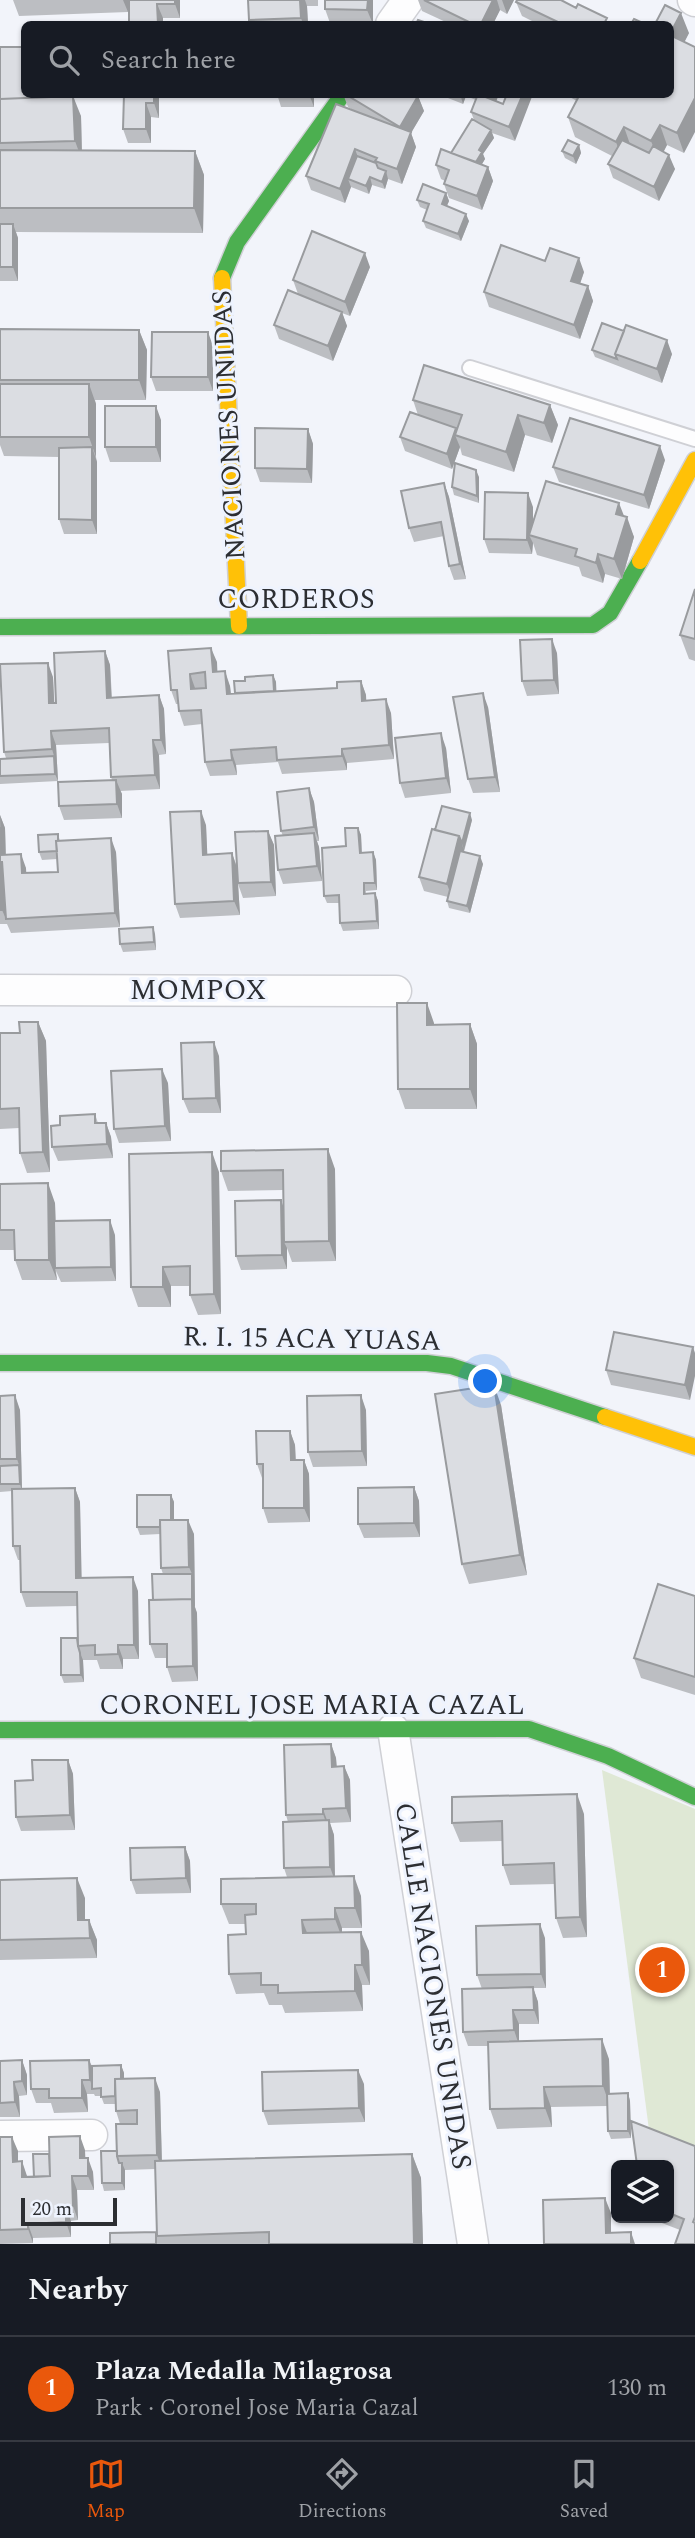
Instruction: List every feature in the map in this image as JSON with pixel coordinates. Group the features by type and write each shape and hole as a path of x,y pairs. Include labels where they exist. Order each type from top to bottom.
{"street":[{"path":"393,21 408,0"},
{"name":"NACIONES UNIDAS","path":"239,626 222,274 237,242 340,98"},
{"name":"CORDEROS","path":"0,627 593,625 610,613 622,595 695,460"},
{"name":"MOMPOX","path":"0,990 396,991"},
{"name":"R. I. 15 ACA YUASA","path":"0,1363 427,1363 451,1366 695,1447"},
{"name":"CALLE NACIONES UNIDAS","path":"393,1729 473,2244"},
{"name":"CORONEL JOSE MARIA CAZAL","path":"0,1730 529,1729 608,1756 695,1797"},
{"path":"0,2136 92,2135"}],"lane":[{"path":"470,368 695,439"}],"green space":[{"path":"602,1770 695,1809 695,2149 649,2130"}],"building":[{"path":"129,0 175,0 175,4 157,4 158,21 129,21"},
{"path":"248,0 300,0 301,18 249,20"},
{"path":"325,0 368,0 367,10 325,9"},
{"path":"424,0 493,0 482,21 467,21"},
{"path":"561,0 576,8 578,4 607,18 606,21 556,21 516,2"},
{"path":"665,5 681,13 674,26 674,21 657,21"},
{"path":"674,37 695,47 695,98 677,133 660,125 651,141 624,127 616,142 568,117 578,98 674,98"},
{"path":"0,47 21,47 21,98 25,98 0,99"},
{"path":"73,98 75,141 0,143 0,99"},
{"path":"124,98 154,98 154,103 146,103 146,129 123,129"},
{"path":"352,98 417,98 400,127"},
{"path":"476,98 488,98 503,104 505,98 521,98 509,127 471,112"},
{"path":"336,104 411,132 397,169 375,161 377,158 355,149 340,189 306,176"},
{"path":"472,119 491,130 479,150 482,152 476,162 451,153"},
{"path":"568,140 579,145 573,156 562,151"},
{"path":"622,140 649,153 653,146 669,155 654,187 608,164"},
{"path":"441,149 488,167 477,196 444,184 449,170 436,165"},
{"path":"0,150 195,151 194,208 0,208"},
{"path":"357,156 376,163 378,168 386,171 382,182 370,177 366,186 348,179"},
{"path":"423,184 446,193 442,204 466,214 458,234 423,221 429,204 417,200"},
{"path":"0,224 13,224 13,267 0,267"},
{"path":"312,231 365,253 345,302 293,280"},
{"path":"501,245 545,261 550,248 579,258 571,281 588,286 574,325 484,292"},
{"path":"288,290 342,312 328,346 274,325"},
{"path":"602,323 624,331 615,354 617,359 592,350"},
{"path":"626,325 667,340 657,369 615,354"},
{"path":"0,329 139,330 139,380 0,380"},
{"path":"152,332 208,332 208,377 151,377"},
{"path":"424,365 550,405 544,423 518,415 506,452 455,435 462,415 413,400"},
{"path":"0,384 89,384 89,437 0,437"},
{"path":"105,406 156,406 156,447 105,447"},
{"path":"410,412 456,428 447,454 400,437"},
{"path":"570,418 660,446 644,495 553,467"},
{"path":"255,428 308,429 307,469 255,468"},
{"path":"92,447 92,520 59,519 59,448"},
{"path":"455,463 476,470 477,496 452,487"},
{"path":"546,481 619,503 616,514 627,517 614,559 598,554 596,563 575,556 577,549 529,535"},
{"path":"444,483 460,564 449,566 441,522 409,528 401,491"},
{"path":"485,492 528,493 527,540 484,539"},
{"path":"695,589 695,639 680,635"},
{"path":"552,639 554,680 522,681 520,640"},
{"path":"211,648 213,672 225,671 227,694 337,688 337,682 361,681 362,701 386,699 389,745 342,749 342,756 277,760 276,747 231,750 232,760 205,762 201,710 179,711 177,690 171,690 168,651","holes":["205,672 206,688 191,689 190,674"]},
{"path":"105,651 107,698 159,695 161,740 153,740 155,775 111,777 109,728 51,731 52,749 4,752 0,664 48,663 49,703 56,703 54,653"},
{"path":"273,675 274,691 235,693 234,681 245,681 245,677"},
{"path":"483,693 495,777 468,779 453,697"},
{"path":"441,733 446,778 400,783 395,738"},
{"path":"54,756 55,774 0,776 0,759"},
{"path":"116,780 117,804 59,806 58,782"},
{"path":"309,788 314,827 281,831 277,792"},
{"path":"442,806 470,813 462,843 459,836 435,830"},
{"path":"201,811 203,855 232,853 234,901 175,904 170,812"},
{"path":"0,827 1,855 21,854 22,873 58,872 56,841 111,838 115,913 6,919 2,861 0,910"},
{"path":"345,828 358,828 360,853 373,852 375,883 364,883 364,894 375,893 377,921 340,923 339,895 324,896 322,848 346,846"},
{"path":"432,829 459,836 447,884 419,877"},
{"path":"268,831 271,882 238,883 235,832"},
{"path":"314,833 317,866 278,870 275,836"},
{"path":"58,834 57,851 39,852 38,835"},
{"path":"460,851 480,856 467,906 447,901"},
{"path":"153,927 154,942 120,944 119,929"},
{"path":"397,1003 427,1003 427,1025 470,1024 470,1089 398,1089"},
{"path":"19,1022 38,1022 43,1152 20,1153 19,1108 0,1109 0,1033 20,1033"},
{"path":"214,1042 216,1098 183,1099 181,1043"},
{"path":"162,1069 165,1126 114,1129 111,1071"},
{"path":"95,1114 95,1123 106,1123 107,1144 52,1147 51,1126 60,1125 60,1116"},
{"path":"328,1149 329,1241 284,1242 283,1170 221,1171 221,1151"},
{"path":"212,1152 214,1294 190,1295 190,1266 163,1267 163,1287 131,1287 129,1154"},
{"path":"48,1183 49,1260 15,1260 14,1230 0,1230 0,1184"},
{"path":"281,1200 282,1255 236,1256 235,1201"},
{"path":"110,1220 111,1267 55,1268 54,1221"},
{"path":"614,1332 693,1347 685,1385 606,1370"},
{"path":"494,1385 520,1555 462,1564 435,1394"},
{"path":"15,1395 17,1459 0,1459 0,1396"},
{"path":"361,1395 362,1451 308,1452 307,1396"},
{"path":"256,1431 290,1431 291,1460 304,1460 304,1508 263,1508 263,1464 257,1464"},
{"path":"19,1465 20,1484 0,1484 0,1466"},
{"path":"414,1487 414,1523 358,1524 358,1488"},
{"path":"75,1488 76,1578 133,1577 134,1645 118,1645 118,1654 95,1655 95,1645 78,1646 77,1592 21,1592 20,1546 13,1546 12,1489"},
{"path":"137,1495 171,1495 171,1520 160,1520 160,1527 137,1527"},
{"path":"160,1520 188,1520 189,1567 161,1568"},
{"path":"152,1574 192,1574 192,1599 153,1600"},
{"path":"658,1584 695,1596 695,1677 634,1658"},
{"path":"192,1599 193,1666 167,1667 167,1644 150,1644 149,1600"},
{"path":"61,1638 77,1638 81,1675 61,1675"},
{"path":"331,1744 332,1767 344,1766 346,1808 323,1809 323,1814 286,1815 284,1745"},
{"path":"32,1760 68,1760 70,1815 16,1817 15,1781 33,1780"},
{"path":"577,1794 580,1917 556,1918 554,1863 503,1865 502,1821 452,1823 452,1797"},
{"path":"329,1820 330,1867 284,1868 283,1822"},
{"path":"185,1847 186,1878 131,1880 130,1848"},
{"path":"354,1876 355,1908 335,1908 335,1919 302,1920 303,1933 361,1932 362,1965 355,1965 355,1991 278,1993 278,1985 261,1985 261,1973 229,1974 228,1935 246,1934 245,1915 256,1914 256,1904 221,1904 221,1879"},
{"path":"77,1878 78,1920 89,1920 90,1938 0,1940 0,1880"},
{"path":"540,1924 541,1974 477,1975 476,1926"},
{"path":"533,1987 534,2010 513,2010 514,2030 463,2032 462,1989"},
{"path":"602,2039 603,2086 544,2087 545,2108 490,2109 488,2042"},
{"path":"22,2060 22,2081 14,2082 15,2102 0,2103 0,2061"},
{"path":"89,2060 90,2080 82,2080 82,2098 49,2098 49,2089 31,2089 30,2061"},
{"path":"121,2065 121,2079 115,2079 115,2096 101,2097 101,2088 92,2089 92,2066"},
{"path":"358,2070 359,2108 263,2111 262,2072"},
{"path":"155,2078 157,2155 117,2156 116,2124 137,2124 137,2110 116,2111 115,2079"},
{"path":"628,2093 628,2131 608,2131 607,2094"},
{"path":"631,2121 695,2146 695,2244 675,2244 684,2219 674,2215 674,2160 636,2160"},
{"path":"80,2136 80,2158 88,2158 88,2176 72,2176 73,2206 66,2207 66,2222 28,2224 28,2229 0,2230 0,2137 12,2137 13,2162 22,2161 22,2177 50,2176 49,2137"},
{"path":"101,2151 117,2151 119,2163 122,2163 122,2183 102,2183"},
{"path":"33,2154 49,2154 50,2176 34,2177"},
{"path":"412,2154 414,2244 269,2244 269,2232 157,2236 155,2161"},
{"path":"605,2198 606,2233 631,2232 631,2244 544,2244 543,2200"},
{"path":"156,2232 156,2244 110,2244 110,2233"}],"traffic: fast":[{"path":"222,278 237,242 340,98"},
{"path":"0,627 593,625 610,613 640,561"},
{"path":"0,1363 427,1363 451,1366 605,1417"},
{"path":"0,1730 529,1729 608,1756 695,1797"}],"traffic: slow":[{"path":"222,278 239,626"},
{"path":"640,561 695,460"},
{"path":"605,1417 695,1447"}],"place":[{"name":"Plaza Medalla Milagrosa","path":"662,1970"}]}
